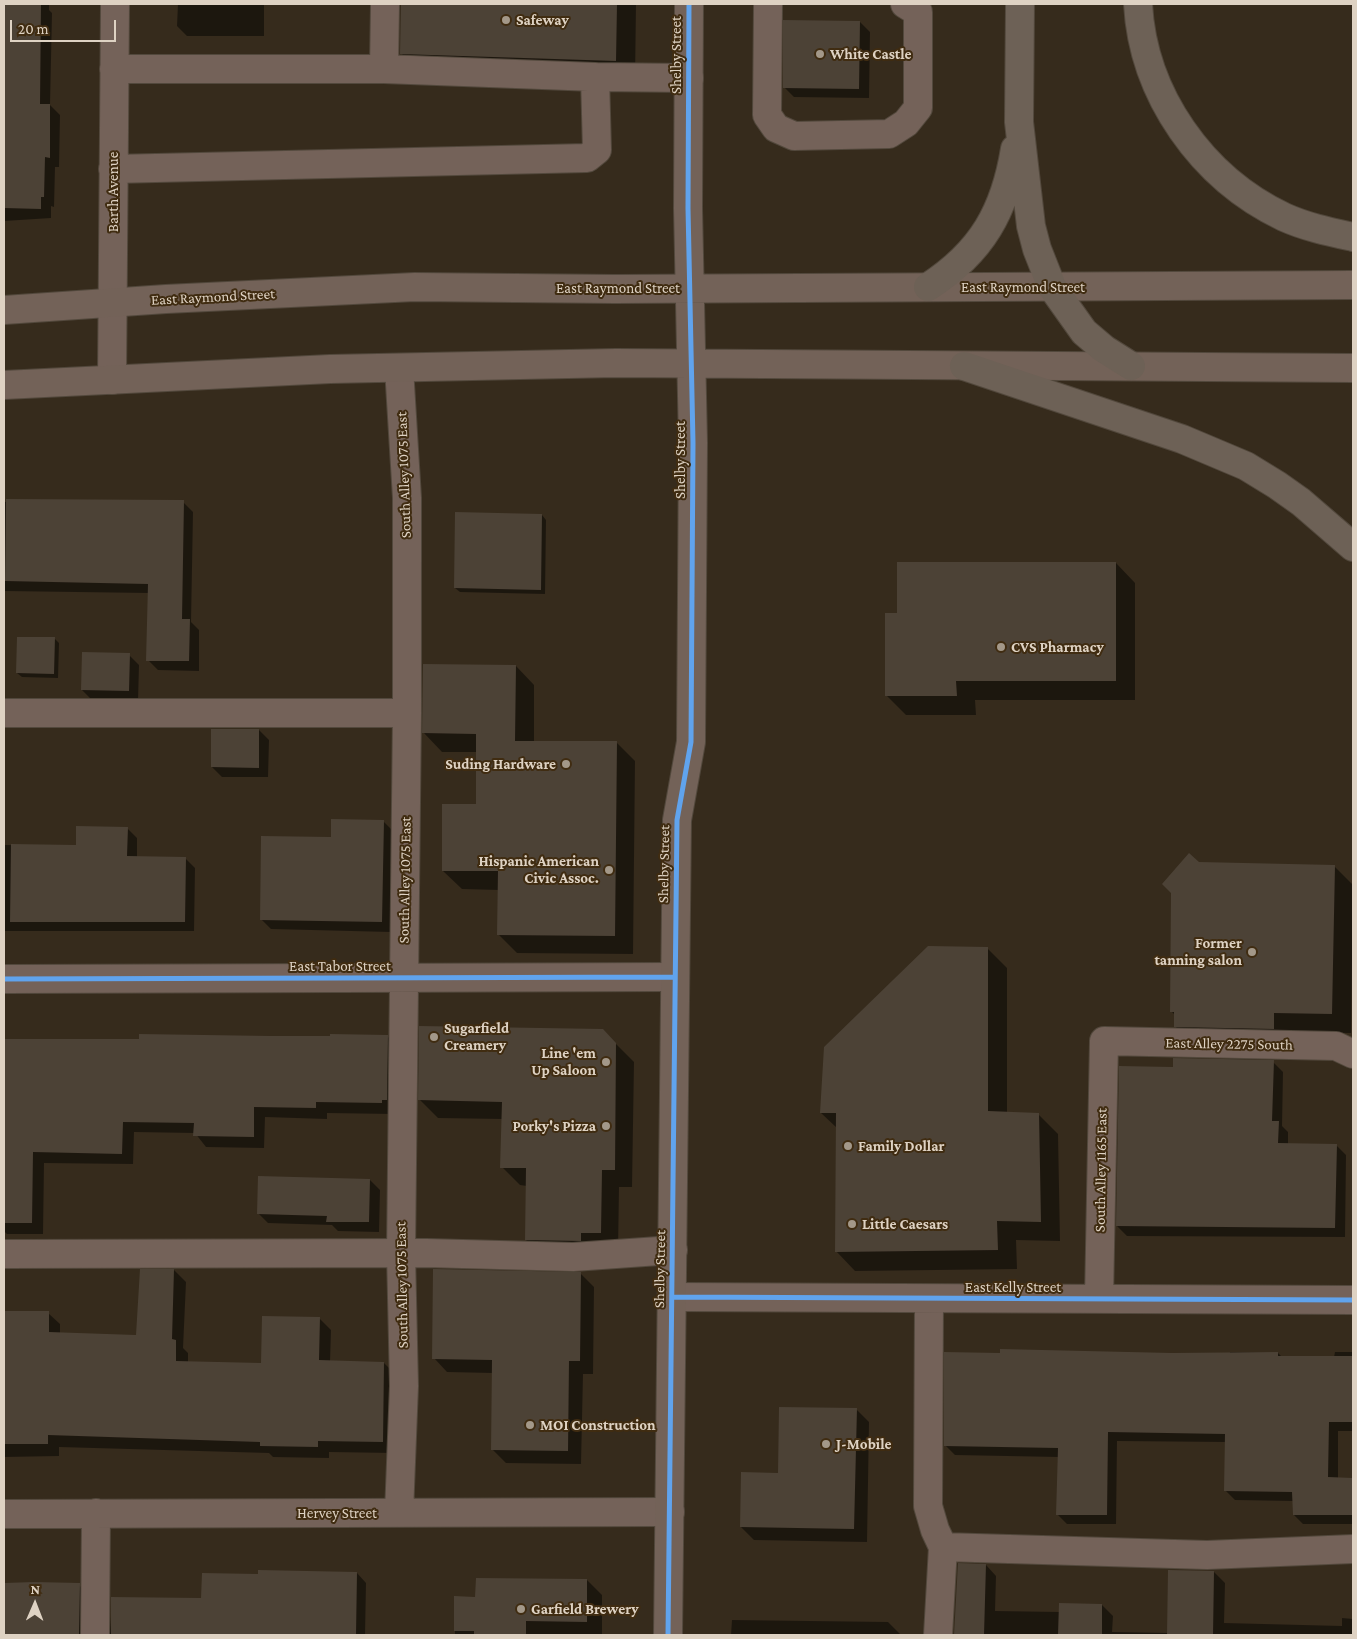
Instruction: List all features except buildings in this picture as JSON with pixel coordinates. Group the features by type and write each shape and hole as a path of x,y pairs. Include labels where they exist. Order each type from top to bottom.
{"highway":[{"path":"1020,4 1019,122 1031,226 1036,249 1052,287 1084,332 1104,349 1131,366"},
{"path":"1138,4 1145,46 1156,83 1184,132 1208,162 1236,187 1284,217 1318,229 1353,237"},
{"path":"928,287 959,265 983,240 1011,176 1019,122"},
{"path":"964,366 1182,439 1246,466 1301,502 1353,547"}],"main road":[{"name":"Shelby Street","path":"668,1635 677,820 691,742 692,364 689,4"},
{"name":"East Raymond Street","path":"4,310 415,287 1353,285"},
{"path":"4,385 399,368 616,362 1353,368"}],"street":[{"name":"Barth Avenue","path":"112,380 115,4"},
{"path":"384,69 385,4"},
{"path":"768,4 767,115 776,128 794,136 889,134 906,123 918,108 914,6"},
{"path":"114,69 384,69 595,77 689,78"},
{"path":"113,169 588,158 597,150 595,77"},
{"name":"South Alley 1075 East","path":"399,368 407,498 407,713 401,1254 404,1386 399,1513"},
{"path":"4,713 407,713"},
{"name":"East Tabor Street","path":"4,980 676,977"},
{"name":"East Alley 2275 South","path":"1104,1041 1336,1046 1353,1053"},
{"name":"South Alley 1165 East","path":"1099,1300 1104,1041"},
{"path":"4,1254 401,1254 573,1257 672,1250"},
{"name":"East Kelly Street","path":"672,1297 1353,1300"},
{"path":"929,1299 928,1506 935,1530 943,1547 938,1635"},
{"name":"Hervey Street","path":"4,1514 670,1512"},
{"path":"95,1635 96,1513"},
{"path":"943,1547 1207,1555 1353,1549"}],"cycle path":[{"path":"668,1635 677,820 691,742 693,443 688,208 689,4"},
{"path":"4,979 675,977"},
{"path":"672,1297 1353,1300"}],"place":[{"name":"Safeway","path":"506,20"},
{"name":"White Castle","path":"820,54"},
{"name":"CVS Pharmacy","path":"1001,647"},
{"name":"Suding Hardware","path":"566,764"},
{"name":"Hispanic American Civic Assoc.","path":"609,870"},
{"name":"Former tanning salon","path":"1252,952"},
{"name":"Sugarfield Creamery","path":"434,1037"},
{"name":"Line 'em Up Saloon","path":"606,1062"},
{"name":"Porky's Pizza","path":"606,1126"},
{"name":"Family Dollar","path":"848,1146"},
{"name":"Little Caesars","path":"852,1224"},
{"name":"MOI Construction","path":"530,1425"},
{"name":"J-Mobile","path":"826,1444"},
{"name":"Garfield Brewery","path":"521,1609"}]}
